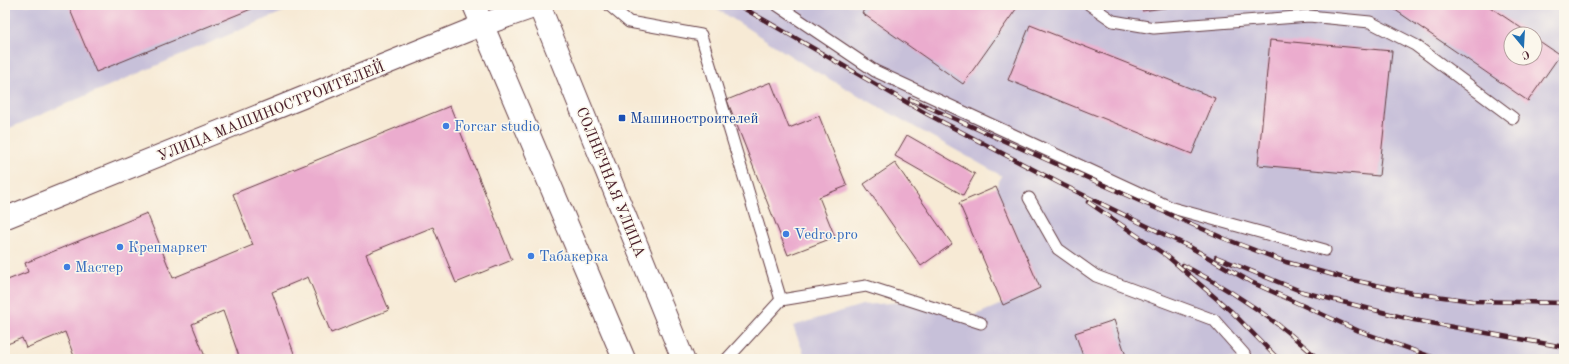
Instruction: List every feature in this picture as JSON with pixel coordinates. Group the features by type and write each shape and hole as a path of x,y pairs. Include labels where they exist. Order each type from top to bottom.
{"main road":[{"path":"474,5 624,359"},
{"name":"УЛИЦА МАШИНОСТРОИТЕЛЕЙ","path":"482,25 539,5"},
{"name":"СОЛНЕЧНАЯ УЛИЦА","path":"539,5 683,359"}],"street":[{"name":"УЛИЦА МАШИНОСТРОИТЕЛЕЙ","path":"5,218 482,25"}],"lane":[{"path":"608,5 629,22 701,35 781,300"},
{"path":"777,5 875,71 1172,208 1325,250"},
{"path":"1090,5 1113,21 1154,28 1309,16 1370,22 1415,45 1513,118"},
{"path":"1029,198 1058,249 1096,276 1214,320 1244,354 1246,359"},
{"path":"727,359 781,300 866,286 981,323"}],"shaded area":[{"path":"5,5 299,5 5,130"},
{"path":"711,5 1564,5 1564,359 806,359 793,326 862,305 933,300 966,319 1040,288 996,187 1002,176 808,67"}],"building":[{"path":"68,5 261,5 96,72"},
{"path":"867,5 1019,5 963,84 862,13"},
{"path":"1141,5 1178,5 1178,6 1142,11"},
{"path":"1388,5 1487,5 1518,26 1503,26 1503,66 1543,66 1543,43 1560,55 1528,101"},
{"path":"1030,25 1215,98 1192,154 1008,80"},
{"path":"1270,40 1392,51 1379,176 1258,165"},
{"path":"771,82 789,128 819,116 847,186 819,197 835,237 788,255 727,100"},
{"path":"450,106 512,260 456,283 433,227 366,254 389,310 331,333 308,277 272,292 296,359 240,359 223,311 192,324 206,359 75,359 65,332 26,348 22,338 5,345 5,281 28,272 25,263 147,213 173,278 253,245 233,194"},
{"path":"907,135 975,174 963,195 895,156"},
{"path":"895,163 952,244 921,266 864,184"},
{"path":"996,187 1040,288 1003,305 959,203"},
{"path":"1114,320 1127,359 1084,359 1075,333"}],"railway":[{"path":"738,5 927,114 1063,185 1190,247 1251,282 1359,331 1438,359"},
{"path":"910,99 1223,238 1286,262 1348,279 1413,293 1473,301 1564,303"},
{"path":"1088,202 1167,256 1232,312 1278,359"},
{"path":"1216,257 1303,292 1414,320 1564,347"},
{"path":"1183,265 1254,307 1271,319 1318,359"}],"place":[{"name":"Машиностроителей","path":"622,118"},
{"name":"Forcar studio","path":"446,126"},
{"name":"Vedro.pro","path":"786,234"},
{"name":"Крепмаркет","path":"120,247"},
{"name":"Табакерка","path":"531,256"},
{"name":"Мастер","path":"67,267"}]}
